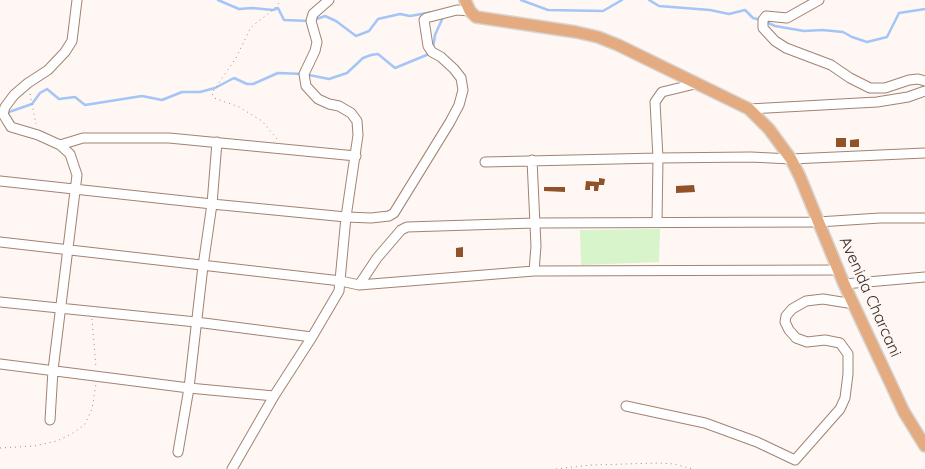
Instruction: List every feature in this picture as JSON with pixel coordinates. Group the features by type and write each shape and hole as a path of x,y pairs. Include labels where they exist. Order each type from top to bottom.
{"main road":[{"name":"Avenida Charcani","path":"467,7 476,17 576,32 598,37 618,45 748,109 770,129 791,159 800,177 844,284 904,412 925,446"}],"street":[{"path":"50,420 53,370 77,175 70,154 60,145 11,126 3,114 5,107 14,95 48,70 66,52 72,40 77,0"},
{"path":"232,469 274,396 339,291 341,282 346,217 356,156 357,121 351,113 318,98 306,86 304,74 315,51 317,42 311,20 313,14 329,0"},
{"path":"819,0 787,18 766,16 763,20 764,28 774,41 786,48 831,65 850,78 870,88 885,88 910,80 918,79 925,81"},
{"path":"0,181 346,217 382,217 394,213 450,122 459,105 463,90 463,84 454,69 441,57 432,52 428,46 424,20 467,7"},
{"path":"657,222 658,158 655,102 662,92 695,84"},
{"path":"748,109 877,102 908,97 925,91"},
{"path":"60,145 83,138 169,138 356,156"},
{"path":"178,452 189,388 212,204 216,142"},
{"path":"484,162 751,157 791,159 925,153"},
{"path":"532,160 536,246 534,271"},
{"path":"359,285 377,258 401,230 407,227 534,223 818,222 880,218 925,218"},
{"path":"0,242 359,285 534,271 838,270"},
{"path":"844,284 925,277"},
{"path":"626,406 705,423 757,442 795,460 840,409 845,398 848,354 840,343 825,340 807,342 796,338 785,322 786,316 792,308 806,301 823,299 854,304"},
{"path":"0,302 196,322 312,337"},
{"path":"0,364 189,388 274,396"}],"path":[{"path":"280,0 273,10 250,27 236,58 212,93 214,98 239,108 262,121 286,150"},
{"path":"28,83 38,135"},
{"path":"0,448 34,446 56,441 75,432 85,424 92,409 97,376 92,311"},
{"path":"556,469 591,465 659,463 674,464 693,469"}],"green space":[{"path":"660,229 659,262 581,265 580,230"}],"building":[{"path":"836,138 846,138 846,147 836,147"},
{"path":"859,139 859,147 850,147 850,140"},
{"path":"599,178 605,179 604,185 599,185 598,191 594,191 594,186 590,186 590,190 585,190 586,181 599,182"},
{"path":"694,185 695,192 676,193 676,186"},
{"path":"544,187 565,187 565,192 544,191"},
{"path":"463,247 463,257 456,257 456,248"}],"waterway":[{"path":"218,0 239,9 273,10 278,8 284,20 311,21 325,16 336,21 356,36 369,31 378,19 400,14 410,16 433,12"},
{"path":"521,0 548,10 603,11 622,0"},
{"path":"649,0 659,6 710,10 729,14 745,10 753,18 761,20"},
{"path":"766,22 775,26 804,31 843,32 867,42 887,37 899,13 925,9"},
{"path":"433,48 435,35 444,15"},
{"path":"6,113 32,104 40,93 47,89 59,99 75,97 85,105 142,96 162,100 182,92 200,92 215,88 234,78 247,84 253,84 278,73 304,74 329,79 347,73 363,58 371,55 378,54 395,68 429,54"}]}
